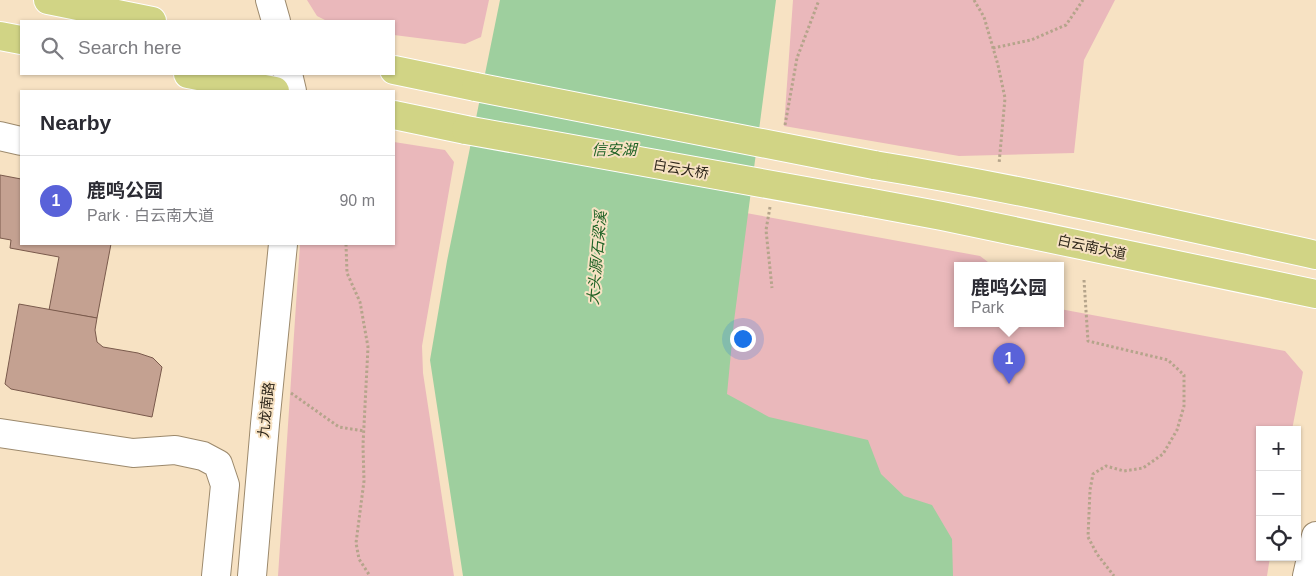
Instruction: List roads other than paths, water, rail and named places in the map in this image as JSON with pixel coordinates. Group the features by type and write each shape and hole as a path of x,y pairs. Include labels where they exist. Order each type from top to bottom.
{"main road":[{"path":"48,0 147,20"},
{"path":"0,36 20,40"},
{"path":"395,70 874,165 997,187 1316,255"},
{"path":"193,75 270,90"},
{"name":"白云大桥","path":"395,115 466,130 867,202"},
{"name":"白云南大道","path":"867,202 1316,294"}],"street":[{"path":"270,0 276,20"},
{"path":"288,75 292,90"},
{"path":"0,136 20,141"},
{"name":"九龙南路","path":"252,576 261,460 283,245"},
{"path":"0,433 133,452 175,450 203,456 218,464 225,485 216,576"},
{"path":"1307,576 1316,536"}],"water":[{"path":"500,0 776,0 734,321 727,394 769,417 868,440 881,474 904,496 932,505 952,539 953,576 463,576 430,360 447,261"}],"place":[{"name":"鹿鸣公园","path":"1009,384"}],"water label":[{"name":"信安湖","path":"614,150"},
{"name":"大头源/石梁溪","path":"597,258"}]}
